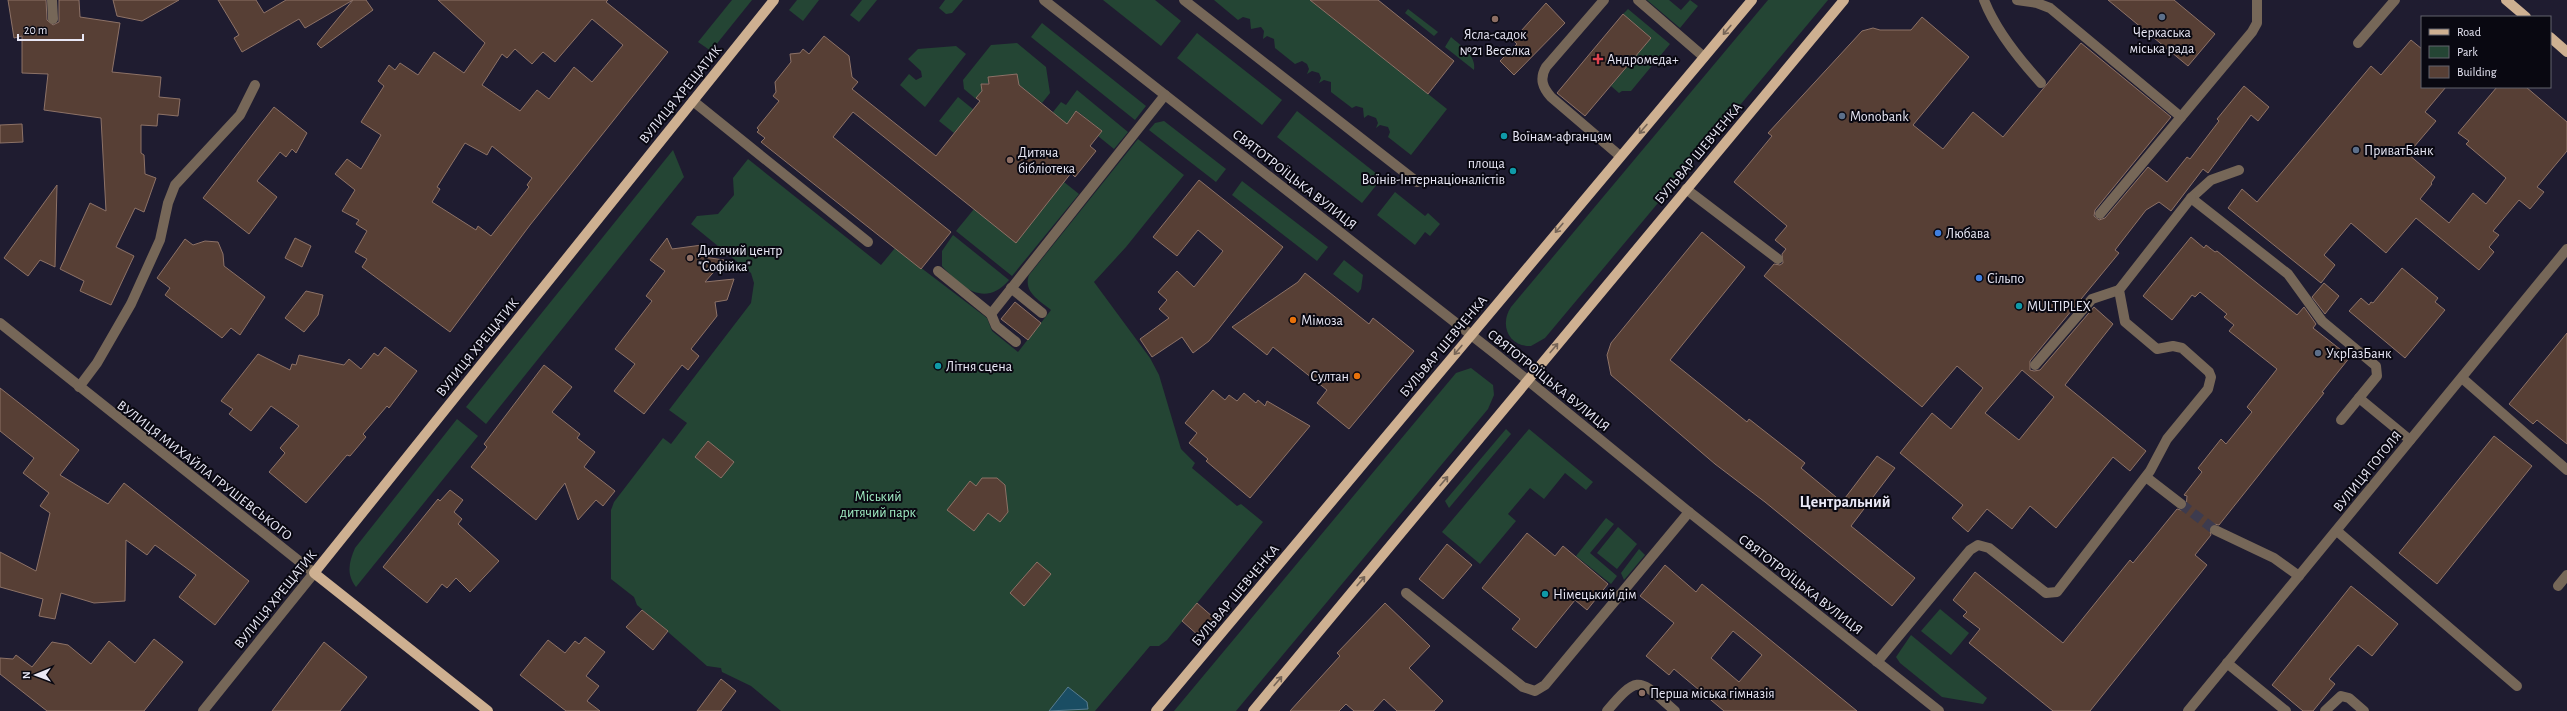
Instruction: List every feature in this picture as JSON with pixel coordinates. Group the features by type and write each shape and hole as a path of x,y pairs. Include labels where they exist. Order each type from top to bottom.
{"main road":[{"name":"ВУЛИЦЯ ХРЕЩАТИК","path":"314,573 774,0"},
{"name":"БУЛЬВАР ШЕВЧЕНКА","path":"1156,711 1752,0"},
{"name":"БУЛЬВАР ШЕВЧЕНКА","path":"1253,711 1844,0"},
{"path":"2506,0 2525,16"},
{"path":"2551,38 2567,52"},
{"name":"ВУЛИЦЯ МИХАЙЛА ГРУШЕВСЬКОГО","path":"314,573 488,711"}],"street":[{"path":"52,0 53,18"},
{"name":"СВЯТОТРОЇЦЬКА ВУЛИЦЯ","path":"1044,0 1528,380 1689,512 1939,711"},
{"path":"1184,0 1417,182"},
{"path":"1604,0 1546,67 1542,78 1543,85 1551,97 1620,156"},
{"path":"1638,0 1704,57"},
{"path":"1984,0 1989,13 2008,43 2042,83"},
{"path":"2017,0 2037,3 2050,8 2181,117"},
{"path":"2100,214 2252,32 2257,23 2257,0"},
{"path":"2358,43 2395,0"},
{"path":"79,387 96,363 131,304 160,240 168,202 175,185 240,115 255,85"},
{"path":"991,314 1165,95"},
{"path":"692,101 868,242"},
{"path":"2035,365 2089,302 2119,290 2191,198 2211,180 2239,170"},
{"path":"1686,189 1778,259"},
{"path":"2191,198 2288,274 2322,321 2376,366 2377,376 2341,420"},
{"name":"ВУЛИЦЯ ГОГОЛЯ","path":"2188,711 2567,249"},
{"path":"938,271 991,314 996,326 1016,342"},
{"path":"1011,288 1042,313"},
{"path":"1877,662 1970,550 1978,545 1989,548 2046,593 2057,592 2146,477 2167,439 2208,389 2211,377 2205,367 2182,348 2173,346 2157,349 2125,322 2119,290"},
{"name":"ВУЛИЦЯ МИХАЙЛА ГРУШЕВСЬКОГО","path":"0,323 314,573"},
{"path":"2462,378 2567,470"},
{"path":"2359,398 2410,440"},
{"path":"2146,477 2181,504"},
{"path":"1406,593 1522,687 1534,691 1545,685 1689,512"},
{"path":"2214,530 2274,558 2299,576"},
{"path":"2337,531 2517,686"},
{"name":"ВУЛИЦЯ ХРЕЩАТИК","path":"203,711 314,573"},
{"path":"2558,586 2567,575"},
{"path":"2227,663 2286,711"},
{"path":"1607,711 1629,686 1636,684 1649,689 1675,711"},
{"path":"2325,711 2341,696 2349,698 2364,711"}],"green space":[{"path":"732,0 752,0 711,51 698,42"},
{"path":"797,0 819,0 803,21 789,10"},
{"path":"862,0 877,0 859,22 850,15"},
{"path":"945,0 963,0 952,13 946,14 939,8"},
{"path":"1103,0 1155,0 1181,21 1161,46"},
{"path":"1214,0 1310,0 1447,109 1411,155 1388,137 1390,132 1388,127 1380,125 1376,128 1378,123 1376,118 1368,115 1364,118 1363,108 1356,106 1352,108 1331,92 1331,82 1324,80 1319,83 1321,78 1319,73 1312,71 1307,74 1309,69 1307,64 1302,61 1295,64 1275,48 1274,39 1267,36 1263,39 1264,31 1261,27 1251,29 1250,19 1243,17 1238,20"},
{"path":"1647,0 1669,0 1681,10 1690,0 1698,6 1680,28"},
{"path":"1768,0 1828,0 1545,338 1531,346 1517,343 1508,334 1506,328 1506,321 1511,307"},
{"path":"1408,9 1438,32 1434,36 1405,13"},
{"path":"1628,9 1670,44 1631,91 1622,91 1619,93 1611,86 1651,38 1623,14"},
{"path":"1042,23 1146,106 1135,120 1031,37"},
{"path":"1197,33 1282,100 1262,125 1177,58"},
{"path":"1451,37 1467,51 1473,60 1474,70 1445,47"},
{"path":"1017,43 1046,67 1050,93 1042,103 1019,85 1017,74 988,77 989,83 981,84 982,91 976,99 964,89 963,80 991,45"},
{"path":"956,46 966,54 925,107 900,85 909,74 916,80 922,77 921,71 908,59 918,49"},
{"path":"1077,90 1128,132 1114,149 1098,136 1102,131 1077,111 1065,126 1053,112 1061,102 1066,105"},
{"path":"958,97 974,110 954,133 939,121"},
{"path":"1297,111 1382,178 1362,203 1277,137"},
{"path":"1164,121 1226,169 1216,182 1149,130 1155,123"},
{"name":"Міський дитячий парк","path":"1138,139 1184,175 1126,247 1094,282 1150,358 1159,375 1181,449 1195,463 1192,468 1237,506 1241,504 1263,522 1167,640 1159,646 1150,646 1095,711 781,711 751,686 722,672 721,668 707,666 637,605 634,597 611,579 611,510 614,502 663,438 671,444 687,423 669,410 751,303 754,283 751,273 691,224 697,216 718,214 734,195 733,178 748,159 881,265 895,248 987,318 992,331 1018,352 1051,310 1037,299 1030,291 1028,286 1029,275"},
{"path":"673,150 684,177 486,424 466,407"},
{"path":"1242,181 1328,247 1317,261 1232,195"},
{"path":"1064,182 1079,194 1012,276 956,231 974,209 1016,242"},
{"path":"1395,192 1425,216 1428,213 1440,224 1430,236 1425,232 1415,245 1377,215"},
{"path":"953,235 1009,280 1000,288 991,293 983,294 974,292 958,281 942,266 942,251"},
{"path":"1344,260 1363,275 1361,289 1358,293 1333,274"},
{"path":"1471,368 1493,385 1494,395 1488,409 1236,711 1174,711 1456,373"},
{"path":"457,419 478,436 356,587 350,573 351,558 355,548"},
{"path":"1506,429 1511,434 1449,508 1445,501"},
{"path":"1529,429 1593,482 1586,490 1565,473 1544,499 1530,488 1508,514 1516,521 1480,564 1442,532"},
{"path":"1606,518 1614,524 1590,553 1617,576 1611,584 1576,556"},
{"path":"1618,527 1637,544 1617,569 1597,553"},
{"path":"1639,549 1645,555 1624,580 1621,573"},
{"path":"1940,609 1969,633 1951,655 1921,631"},
{"path":"1911,635 1987,698 1983,704 1942,697 1900,663 1896,657"}],"water":[{"path":"1068,687 1087,702 1088,709 1049,711"}],"building":[{"path":"8,0 46,0 47,20 53,25 59,22 59,0 79,0 80,17 120,23 112,72 161,77 159,97 180,99 178,116 158,114 157,126 141,125 141,153 144,155 145,174 156,178 144,212 135,208 116,247 134,256 111,305 80,291 84,281 60,269 90,203 106,211 101,118 44,110 48,74 22,73 22,36 14,38"},
{"path":"113,0 179,0 142,21 117,16"},
{"path":"218,0 256,0 264,13 286,0 353,0 305,28 299,19 242,52 234,38 239,35"},
{"path":"353,0 366,0 373,10 321,48 317,44"},
{"path":"438,0 608,0 606,2 668,52 530,225 450,332 362,267 367,259 355,252 367,231 356,224 359,220 342,211 355,190 335,174 347,159 361,169 381,135 361,122 384,86 378,81 389,65 395,70 400,63 418,75 434,52 464,73 485,43","holes":["592,19 623,45 592,82 574,67 549,99 537,90 520,111 482,85 502,54 507,58 515,49 532,64 543,52 555,62","465,143 487,155 492,146 532,178 527,185 529,187 491,236 478,226 476,230 432,202 440,189 437,187"]},
{"path":"1310,0 1378,0 1454,61 1428,94"},
{"name":"Черкаська міська рада","path":"2108,0 2174,0 2215,34 2188,66"},
{"path":"1546,3 1565,23 1514,75 1500,61 1517,44 1513,40"},
{"path":"1623,14 1651,38 1585,116 1557,93"},
{"path":"1922,17 1969,57 1913,125 1943,149 1973,112 2003,137 2081,43 2171,117 2095,210 2094,216 2099,220 2105,218 2148,167 2167,182 2187,157 2190,159 2219,121 2217,119 2244,86 2269,107 2258,121 2251,115 2208,173 2203,169 2171,211 2159,202 2146,210 2115,250 2119,253 2030,361 2030,370 2040,370 2094,307 2113,324 2065,385 2146,451 2130,471 2113,457 2056,528 2030,506 2012,529 1987,509 1968,532 1952,518 1963,505 1900,453 1932,413 1951,429 1983,388 1957,366 1922,407 1764,276 1774,264 1780,265 1783,263 1782,254 1786,249 1775,240 1787,226 1734,182 1772,136 1768,133 1862,31 1873,28 1880,30 1911,30","holes":["2022,370 2054,397 2019,440 1985,413"]},
{"path":"824,36 849,56 852,77 858,82 852,89 936,156 980,101 976,98 982,91 981,84 989,84 988,77 1017,74 1019,85 1067,124 1076,111 1102,131 1090,146 1096,151 1075,177 1071,173 1016,243 853,112 833,137 951,232 921,269 761,142 765,138 757,132 759,130 757,128 779,101 773,96 776,92 775,82 791,62 790,54 800,53 803,49 809,54"},
{"path":"2411,40 2421,48 2421,88 2445,88 2425,112 2436,121 2408,154 2435,177 2431,183 2432,184 2420,199 2449,223 2473,193 2486,204 2506,178 2466,144 2469,141 2458,133 2496,88 2527,88 2567,122 2567,151 2537,187 2544,192 2530,209 2519,200 2493,231 2499,235 2489,247 2494,252 2479,270 2416,218 2386,253 2351,223 2324,255 2335,265 2321,283 2228,208 2242,189 2257,202 2371,66 2381,75"},
{"path":"274,107 307,133 296,153 292,149 286,157 280,152 257,181 277,197 249,234 203,198"},
{"path":"22,124 23,142 0,143 0,125"},
{"path":"1199,180 1283,247 1209,341 1193,353 1182,337 1152,357 1140,339 1169,318 1159,309 1167,300 1158,292 1177,271 1194,287 1223,251 1198,230 1177,256 1153,237"},
{"path":"57,185 55,267 40,260 28,276 4,258"},
{"path":"1702,232 1745,267 1670,360 1747,422 1749,419 1805,463 1801,468 1842,502 1877,456 1895,468 1851,526 1915,578 1892,606 1765,502 1715,464 1611,375 1607,355 1611,343"},
{"path":"2191,237 2204,248 2206,245 2215,252 2217,251 2297,315 2304,307 2316,324 2313,328 2350,357 2322,392 2324,393 2219,525 2214,524 2209,527 2211,535 2195,555 2207,565 2090,711 2053,711 1969,643 1980,629 1963,616 1967,612 1953,600 1975,572 2063,643 2130,560 2133,563 2177,509 2181,510 2186,508 2187,496 2184,495 2202,472 2198,468 2221,439 2226,444 2252,412 2247,407 2277,369 2229,331 2234,325 2224,317 2227,314 2200,292 2195,297 2192,295 2172,320 2143,296"},
{"path":"295,238 311,246 302,267 285,258"},
{"path":"667,238 672,249 702,245 704,257 724,260 705,282 734,279 727,300 715,302 717,316 691,349 699,356 688,370 682,365 644,414 614,391 635,364 615,349 652,301 646,296 665,271 650,260"},
{"path":"185,239 193,245 205,241 218,242 223,254 224,266 265,297 240,335 231,328 222,338 165,295 170,288 157,278"},
{"path":"2402,268 2438,298 2435,302 2445,310 2405,358 2349,311 2361,298 2369,305 2371,302 2373,303"},
{"path":"1305,273 1369,324 1373,318 1414,351 1349,429 1317,403 1327,390 1273,347 1267,355 1232,327 1298,282"},
{"path":"2324,283 2339,296 2325,314 2312,297"},
{"path":"306,291 323,295 318,315 304,332 285,318"},
{"path":"1015,302 1041,323 1028,340 1001,319"},
{"path":"2567,333 2567,444 2537,420 2533,424 2509,404"},
{"path":"385,347 417,371 389,408 387,406 363,434 366,437 350,456 347,455 306,503 269,472 285,453 280,448 299,426 271,406 251,431 229,414 233,409 221,401 258,354 290,370 292,364 296,365 299,355 344,365 349,359 361,369 374,353 378,356"},
{"path":"544,365 572,387 552,412 580,434 577,438 595,452 584,467 615,491 603,506 596,500 578,520 565,483 536,520 471,467 487,447 484,444"},
{"path":"0,388 79,450 60,475 108,504 124,483 249,581 215,625 179,597 196,575 155,545 147,555 126,540 125,601 94,603 61,593 55,619 39,616 43,599 0,587 0,552 36,571 50,513 40,506 49,493 23,473 34,458 0,431"},
{"path":"1213,390 1225,400 1229,395 1237,401 1244,393 1256,403 1258,400 1265,406 1267,401 1310,426 1250,498 1206,461 1208,459 1189,443 1197,433 1185,423"},
{"path":"2494,436 2532,466 2437,584 2399,553"},
{"path":"708,441 734,462 721,478 695,457"},
{"path":"982,478 997,478 1005,485 1008,512 1000,522 988,513 974,531 947,510 970,481 976,486"},
{"path":"450,490 463,500 454,512 462,519 458,524 499,561 470,592 456,578 447,588 442,584 427,603 383,567 438,499 440,501"},
{"name":"Німецький дім","path":"1527,533 1555,556 1563,546 1608,584 1587,610 1575,600 1536,648 1512,629 1520,619 1482,588"},
{"path":"1447,544 1472,565 1443,599 1419,579"},
{"path":"1037,562 1051,574 1024,606 1010,593"},
{"path":"1665,565 1696,592 1702,584 1857,711 1724,711 1674,669 1669,675 1646,656 1674,623 1640,596","holes":["1733,631 1762,655 1739,682 1711,658"]},
{"path":"2351,586 2398,624 2372,656 2358,645 2329,679 2335,684 2313,711 2303,711 2272,685"},
{"path":"1197,603 1214,618 1199,636 1182,621"},
{"path":"1385,603 1430,646 1409,668 1443,701 1434,711 1397,711 1384,699 1373,711 1354,711 1346,704 1339,711 1290,711 1340,656 1337,653"},
{"path":"642,610 668,631 653,650 626,627"},
{"path":"585,637 605,652 586,676 599,686 587,701 600,711 566,711 520,675 548,640 565,653 575,641 579,644"},
{"path":"154,639 183,662 144,711 47,711 0,674 0,658 13,659 16,655 32,667 52,642 68,645 91,664 109,641 135,663"},
{"path":"324,642 367,677 340,711 272,711"},
{"path":"721,679 736,691 721,711 697,711"}],"tunnel":[{"path":"2181,504 2215,530"}],"place":[{"name":"Черкаська міська рада","path":"2162,17"},
{"name":"Ясла-садок №21 Веселка","path":"1495,19"},
{"name":"Андромеда+","path":"1598,59"},
{"name":"Monobank","path":"1842,116"},
{"name":"Воїнам-афганцям","path":"1504,136"},
{"name":"ПриватБанк","path":"2356,150"},
{"name":"Дитяча бібліотека","path":"1010,160"},
{"name":"площа Воїнів-Інтернаціоналістів","path":"1513,171"},
{"name":"Любава","path":"1938,233"},
{"name":"Дитячий центр \"Софійка\"","path":"690,258"},
{"name":"Сільпо","path":"1979,278"},
{"name":"MULTIPLEX","path":"2019,306"},
{"name":"Мімоза","path":"1293,320"},
{"name":"УкрГазБанк","path":"2318,353"},
{"name":"Літня сцена","path":"938,366"},
{"name":"Султан","path":"1357,376"},
{"name":"Німецький дім","path":"1545,594"},
{"name":"Перша міська гімназія","path":"1642,693"}],"district":[{"name":"Центральний","path":"1845,501"}]}
